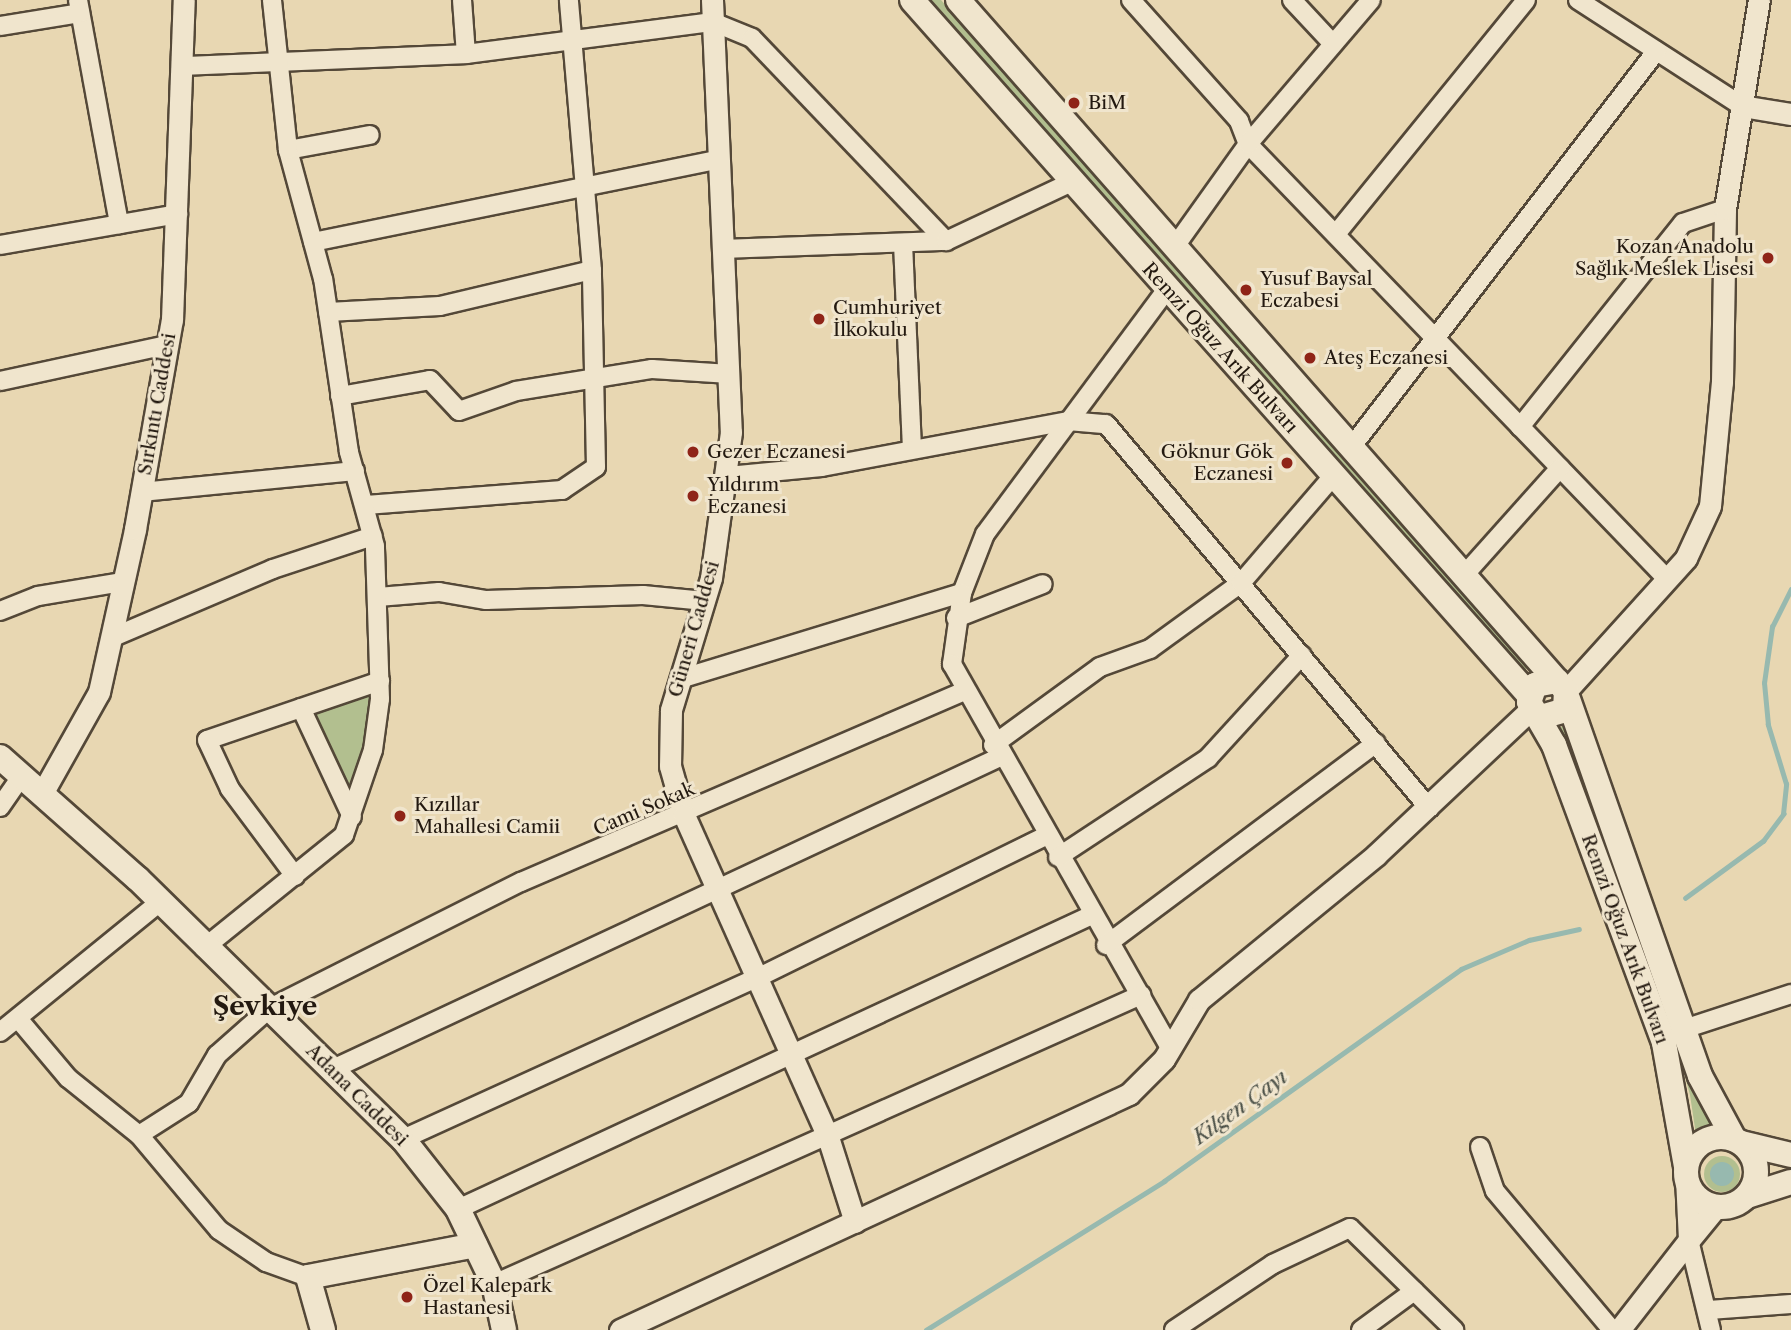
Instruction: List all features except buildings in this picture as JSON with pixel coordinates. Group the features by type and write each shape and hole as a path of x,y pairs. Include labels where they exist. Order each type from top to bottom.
{"main road":[{"name":"Remzi Oğuz Arık Bulvarı","path":"912,0 1334,475 1534,707 1664,1043 1686,1172"},
{"name":"Remzi Oğuz Arık Bulvarı","path":"958,0 1466,573 1564,690 1704,1084 1738,1141 1755,1162 1747,1196"},
{"path":"1540,681 1564,690 1560,715 1534,707 1540,681"},
{"name":"Adana Caddesi","path":"0,757 44,790 403,1139 458,1209 494,1284 504,1330"},
{"path":"1791,1155 1738,1141 1703,1141 1686,1172 1696,1198 1716,1207 1791,1182"},
{"path":"323,1330 308,1277 475,1245"}],"street":[{"name":"Sırkıntı Caddesi","path":"44,790 99,692 141,492 167,345 178,214 184,0"},
{"path":"204,948 344,835 373,750 380,681 373,536 355,471 340,396 328,312 313,242 288,150 274,65 272,0"},
{"path":"462,0 466,54"},
{"path":"366,505 562,490 581,483 596,467 592,270 587,182 569,0"},
{"name":"Güneri Caddesi","path":"712,0 730,374 728,476 705,601 680,679 668,742 684,816 720,890 828,1137 855,1222"},
{"path":"1131,0 1239,121 1248,144 1667,579"},
{"path":"1292,0 1333,44"},
{"path":"1176,245 1248,144 1371,0"},
{"path":"1336,234 1526,0"},
{"path":"1578,0 1742,106 1791,114"},
{"path":"1564,690 1685,558 1710,506 1722,382 1726,209 1759,0"},
{"path":"0,26 79,7 119,224"},
{"path":"184,66 274,65 360,55 466,54 713,22 752,38 946,241"},
{"path":"1353,445 1437,341 1656,51"},
{"path":"288,150 370,135"},
{"path":"313,242 587,182 720,159"},
{"path":"724,249 946,241 1072,181"},
{"path":"1521,427 1683,223 1726,209"},
{"path":"0,226 2,244 178,214"},
{"path":"903,243 912,449"},
{"path":"328,312 440,306 592,270"},
{"path":"1167,289 985,534 962,593 952,664 963,692 1092,915 1106,945 1141,995 1171,1049"},
{"path":"0,381 167,345"},
{"path":"340,396 430,380 459,411 516,391 595,381 652,369 730,374"},
{"path":"728,476 822,467 1068,421 1106,424 1429,808"},
{"path":"1466,573 1560,468"},
{"path":"141,492 355,471"},
{"path":"333,1069 720,890 997,751 1100,667 1150,649 1241,583 1334,475"},
{"path":"111,638 273,569 373,536"},
{"path":"0,611 38,596 123,582"},
{"path":"957,618 1044,584"},
{"path":"378,597 439,592 486,600 643,595 705,601"},
{"path":"680,679 962,593"},
{"path":"1058,857 1208,758 1302,654"},
{"path":"295,876 230,789 207,740 380,681"},
{"name":"Cami Sokak","path":"139,1135 189,1103 217,1055 270,1009 521,883 684,816 963,692"},
{"path":"620,1330 1129,1094 1171,1049 1199,1000 1429,808 1534,707"},
{"path":"301,708 352,817"},
{"path":"1106,945 1376,743"},
{"path":"0,807 23,774"},
{"path":"403,1139 759,977 1046,836"},
{"path":"0,1032 20,1021 160,902"},
{"path":"458,1209 1092,915"},
{"path":"1684,1029 1791,994"},
{"path":"494,1284 1141,995"},
{"path":"20,1021 68,1078 139,1135 219,1230 266,1262 308,1277"},
{"path":"1480,1147 1495,1191 1612,1330"},
{"path":"1686,1172 1689,1240 1709,1310 1711,1330"},
{"path":"1619,1330 1716,1207"},
{"path":"1174,1330 1273,1264 1350,1228 1454,1330"},
{"path":"1361,1330 1414,1291"},
{"path":"1709,1310 1791,1304"}],"green space":[{"path":"931,0 941,0 1530,665 1523,672"},
{"path":"370,690 373,721 349,800 310,713"},
{"path":"1568,724 1625,898 1557,729"},
{"path":"1673,1032 1716,1128 1696,1135 1690,1095"},
{"path":"1722,1156 1735,1161 1740,1174 1735,1187 1722,1192 1709,1187 1704,1174 1709,1161"}],"water":[{"path":"1722,1162 1731,1165 1734,1174 1731,1183 1722,1186 1713,1183 1710,1174 1713,1165"}],"waterway":[{"name":"Kilgen Çayı","path":"1685,898 1763,841 1783,814 1786,784 1768,725 1764,683 1772,627 1791,589"},
{"name":"Kilgen Çayı","path":"926,1330 1164,1181 1461,969 1529,940 1579,929"}],"place":[{"name":"BiM","path":"1074,103"},
{"name":"Kozan Anadolu Sağlık Meslek Lisesi","path":"1768,258"},
{"name":"Yusuf Baysal Eczabesi","path":"1246,290"},
{"name":"Cumhuriyet İlkokulu","path":"819,319"},
{"name":"Ateş Eczanesi","path":"1310,358"},
{"name":"Gezer Eczanesi","path":"693,452"},
{"name":"Göknur Gök Eczanesi","path":"1287,463"},
{"name":"Yıldırım Eczanesi","path":"693,496"},
{"name":"Kızıllar Mahallesi Camii","path":"400,816"},
{"name":"Özel Kalepark Hastanesi","path":"407,1297"}],"district":[{"name":"Şevkiye","path":"265,1007"}]}
